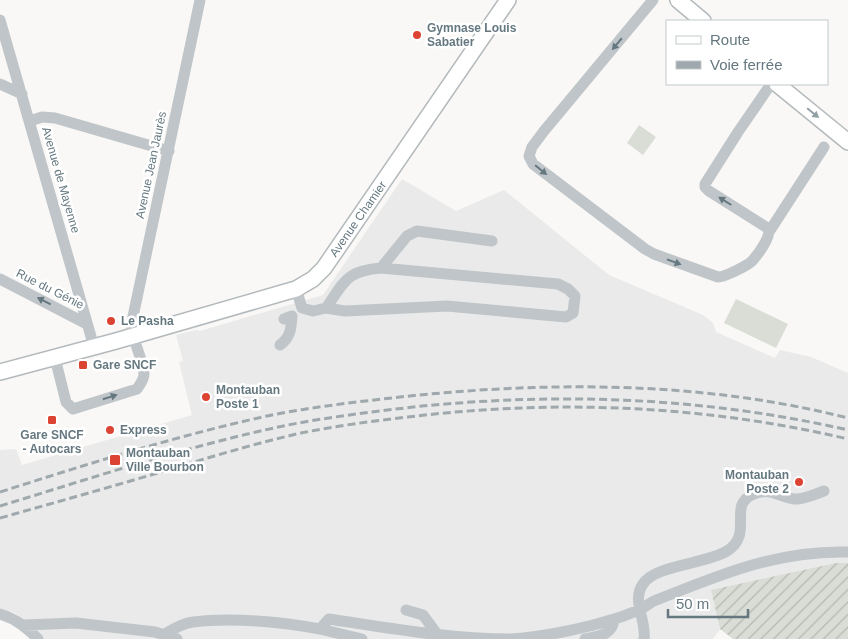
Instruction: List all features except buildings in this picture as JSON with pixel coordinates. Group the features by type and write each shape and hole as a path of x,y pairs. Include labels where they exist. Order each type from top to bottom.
{"main road":[{"name":"Avenue Chamier","path":"0,372 296,289 313,279 324,268 508,0"},
{"path":"678,0 702,20"},
{"path":"778,85 848,142"}],"street":[{"name":"Avenue Jean Jaurès","path":"132,336 131,326 200,0"},
{"path":"653,0 532,147 529,156 531,162 645,249 714,276 722,277 752,261 824,147"},
{"name":"Avenue de Mayenne","path":"0,20 94,347"},
{"path":"0,84 22,94"},
{"path":"770,85 738,132 705,186 709,191 768,228 770,232"},
{"path":"30,121 42,117 55,118 169,151"},
{"path":"381,268 407,236 417,231 492,241"},
{"path":"280,345 291,333 288,317 302,308 313,311 326,308 344,311 447,306 555,318 566,317 573,313 575,296 568,289 558,284 381,268 366,270 348,277 326,308"},
{"name":"Rue du Génie","path":"0,279 87,324"},
{"path":"296,289 302,308"},
{"path":"55,358 66,402 73,409 137,389 143,381 144,374 132,336"},
{"path":"644,639 638,596 640,589 649,577 666,570 705,561 737,543 740,535 741,508 749,496 765,491 799,498 824,491"},
{"path":"320,629 329,619 457,637 512,639 561,631 614,619 640,610 656,600 748,566 784,556 821,551 848,552"},
{"path":"406,610 423,615 437,634"},
{"path":"0,614 24,625 38,639"},
{"path":"585,639 601,636 609,632 614,627 614,619"},
{"path":"165,634 192,622 222,621 289,624 362,639"},
{"path":"24,625 76,623 165,634 177,639"}],"shaded area":[{"path":"639,125 656,137 643,155 627,143"},
{"path":"402,179 456,211 504,190 609,275 703,315 713,323 716,332 775,358 780,350 811,357 848,373 848,601 711,590 720,629 713,639 44,639 15,613 0,608 0,450 16,449 22,465 192,415 179,362 183,361 176,335 196,330 200,331 323,295"},
{"path":"736,299 788,324 776,348 724,323"},
{"path":"836,563 848,563 848,639 733,639 720,629 711,590"}],"railway":[{"path":"0,492 166,441 267,416 350,403 456,392 512,388 569,387 681,391 793,406 848,418"},
{"path":"0,506 143,462 252,433 288,425 366,413 468,402 577,399 686,404 740,410 848,430"},
{"path":"0,518 301,433 368,422 463,411 574,407 629,408 739,419 848,439"}],"place":[{"name":"Gymnase Louis Sabatier","path":"417,35"},
{"name":"Le Pasha","path":"111,321"},
{"name":"Gare SNCF","path":"83,365"},
{"name":"Montauban Poste 1","path":"206,397"},
{"name":"Gare SNCF - Autocars","path":"52,420"},
{"name":"Express","path":"110,430"},
{"name":"Montauban Ville Bourbon","path":"115,460"},
{"name":"Montauban Poste 2","path":"799,482"}]}
